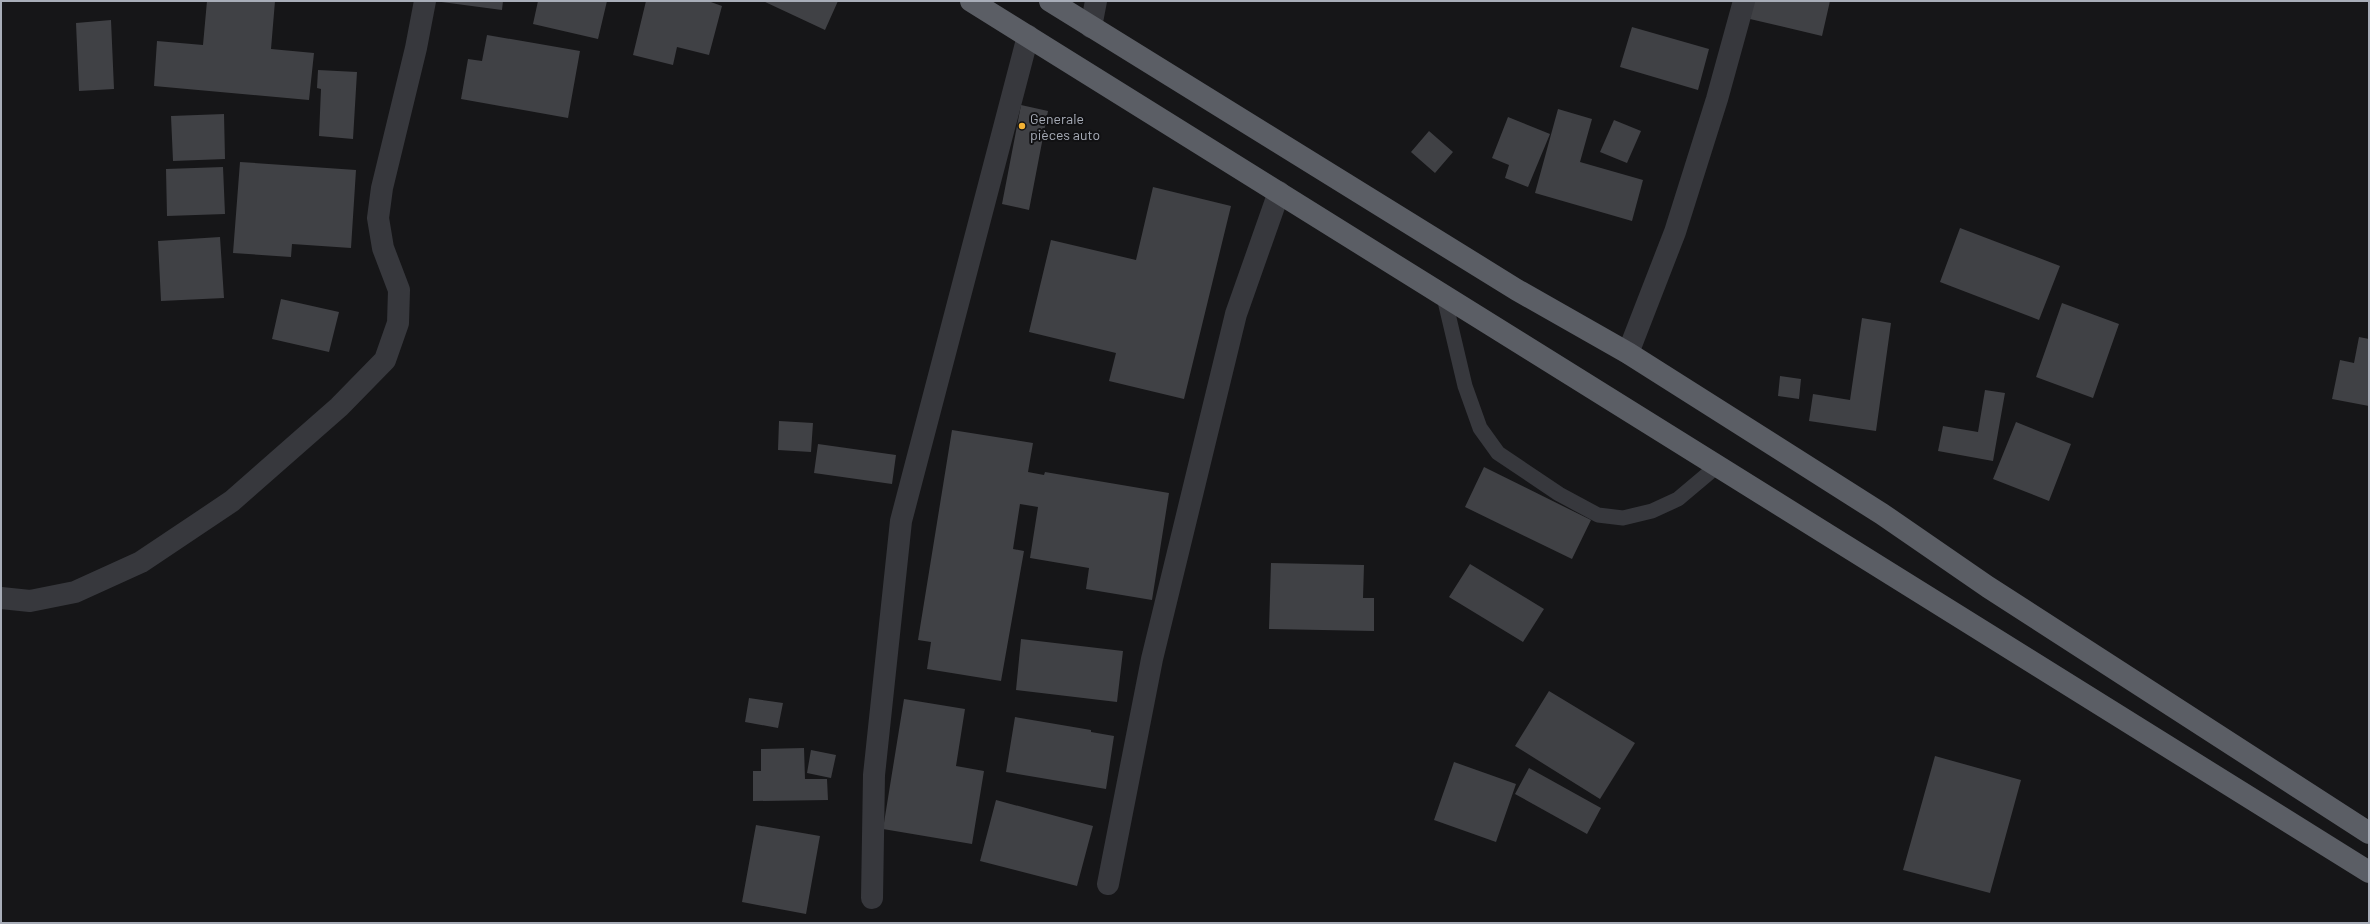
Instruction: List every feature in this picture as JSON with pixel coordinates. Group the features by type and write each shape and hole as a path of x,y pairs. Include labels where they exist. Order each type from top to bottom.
{"highway":[{"path":"972,1 1716,467 1934,599 2369,872"},
{"path":"1050,1 1517,290 1628,353 1882,514 1995,592 2369,833"}],"street":[{"path":"1,598 30,601 75,592 141,562 232,501 339,407 385,360 398,324 399,290 383,248 378,218 381,196 416,48 425,1"},
{"path":"1091,27 1096,1"},
{"path":"1628,353 1674,232 1717,99 1744,1"},
{"path":"872,898 874,775 901,521 1028,36"},
{"path":"1108,884 1152,659 1234,322 1279,192"}],"lane":[{"path":"1444,297 1465,386 1480,428 1498,453 1559,494 1598,515 1622,518 1652,511 1678,499 1716,467"}],"building":[{"path":"207,1 275,1 271,49 314,53 309,100 154,86 157,41 203,45"},
{"path":"434,1 503,1 502,10"},
{"path":"538,1 607,1 598,39 533,24"},
{"path":"646,1 708,1 722,6 709,55 677,47 673,65 633,55"},
{"path":"763,1 838,1 825,30"},
{"path":"1754,1 1830,1 1822,36 1750,19"},
{"path":"111,20 114,89 79,91 76,23"},
{"path":"1632,27 1709,49 1698,90 1620,67"},
{"path":"487,35 580,51 568,118 461,99 468,59 482,61"},
{"path":"318,70 357,72 353,139 319,136 321,89 317,88"},
{"path":"1021,105 1048,111 1029,210 1002,204"},
{"path":"1558,109 1592,119 1580,162 1643,180 1632,221 1535,193"},
{"path":"224,114 225,159 173,161 171,116"},
{"path":"1508,117 1550,134 1528,187 1505,178 1509,165 1492,158"},
{"path":"1614,120 1641,131 1627,163 1600,152"},
{"path":"1429,131 1453,152 1435,173 1411,152"},
{"path":"240,162 356,170 351,248 292,244 291,257 233,253"},
{"path":"223,167 225,214 167,216 166,169"},
{"path":"1153,187 1231,206 1184,399 1109,381 1116,353 1029,332 1051,240 1136,260"},
{"path":"1960,228 2060,266 2039,320 1940,282"},
{"path":"220,237 224,298 161,301 158,241"},
{"path":"281,299 339,312 329,352 272,339"},
{"path":"2062,303 2119,324 2093,398 2036,377"},
{"path":"1862,318 1891,323 1876,431 1809,421 1813,394 1850,400"},
{"path":"2359,337 2369,339 2369,406 2332,399 2340,360 2354,363"},
{"path":"1780,376 1801,379 1799,399 1778,396"},
{"path":"1985,390 2005,393 1993,461 1938,451 1943,426 1978,432"},
{"path":"779,421 813,423 811,452 778,450"},
{"path":"2016,422 2071,444 2049,501 1993,479"},
{"path":"952,430 1033,443 1028,472 1044,475 1045,472 1169,493 1152,600 1086,589 1089,568 1030,558 1038,507 1020,504 1013,549 1024,551 1001,681 927,669 931,642 918,640"},
{"path":"818,444 896,455 892,484 814,473"},
{"path":"1484,467 1591,520 1572,559 1465,507"},
{"path":"1271,563 1364,565 1363,598 1374,598 1374,631 1269,629"},
{"path":"1470,564 1544,609 1523,642 1449,597"},
{"path":"1021,639 1123,651 1117,702 1016,690"},
{"path":"1549,691 1635,743 1600,799 1515,746"},
{"path":"749,698 783,703 778,728 745,722"},
{"path":"904,699 965,709 956,766 984,771 972,844 883,829"},
{"path":"1015,717 1091,730 1091,732 1114,736 1106,789 1006,772"},
{"path":"804,748 805,779 827,779 828,800 753,801 753,771 761,771 761,749"},
{"path":"811,750 836,755 831,778 807,773"},
{"path":"1935,756 2021,780 1990,893 1903,870"},
{"path":"1454,762 1516,784 1496,842 1434,820"},
{"path":"1529,768 1601,808 1587,834 1515,794"},
{"path":"996,800 1093,826 1077,886 980,861"},
{"path":"756,825 820,836 806,914 742,902"}],"place":[{"name":"Generale pièces auto","path":"1022,126"}]}
